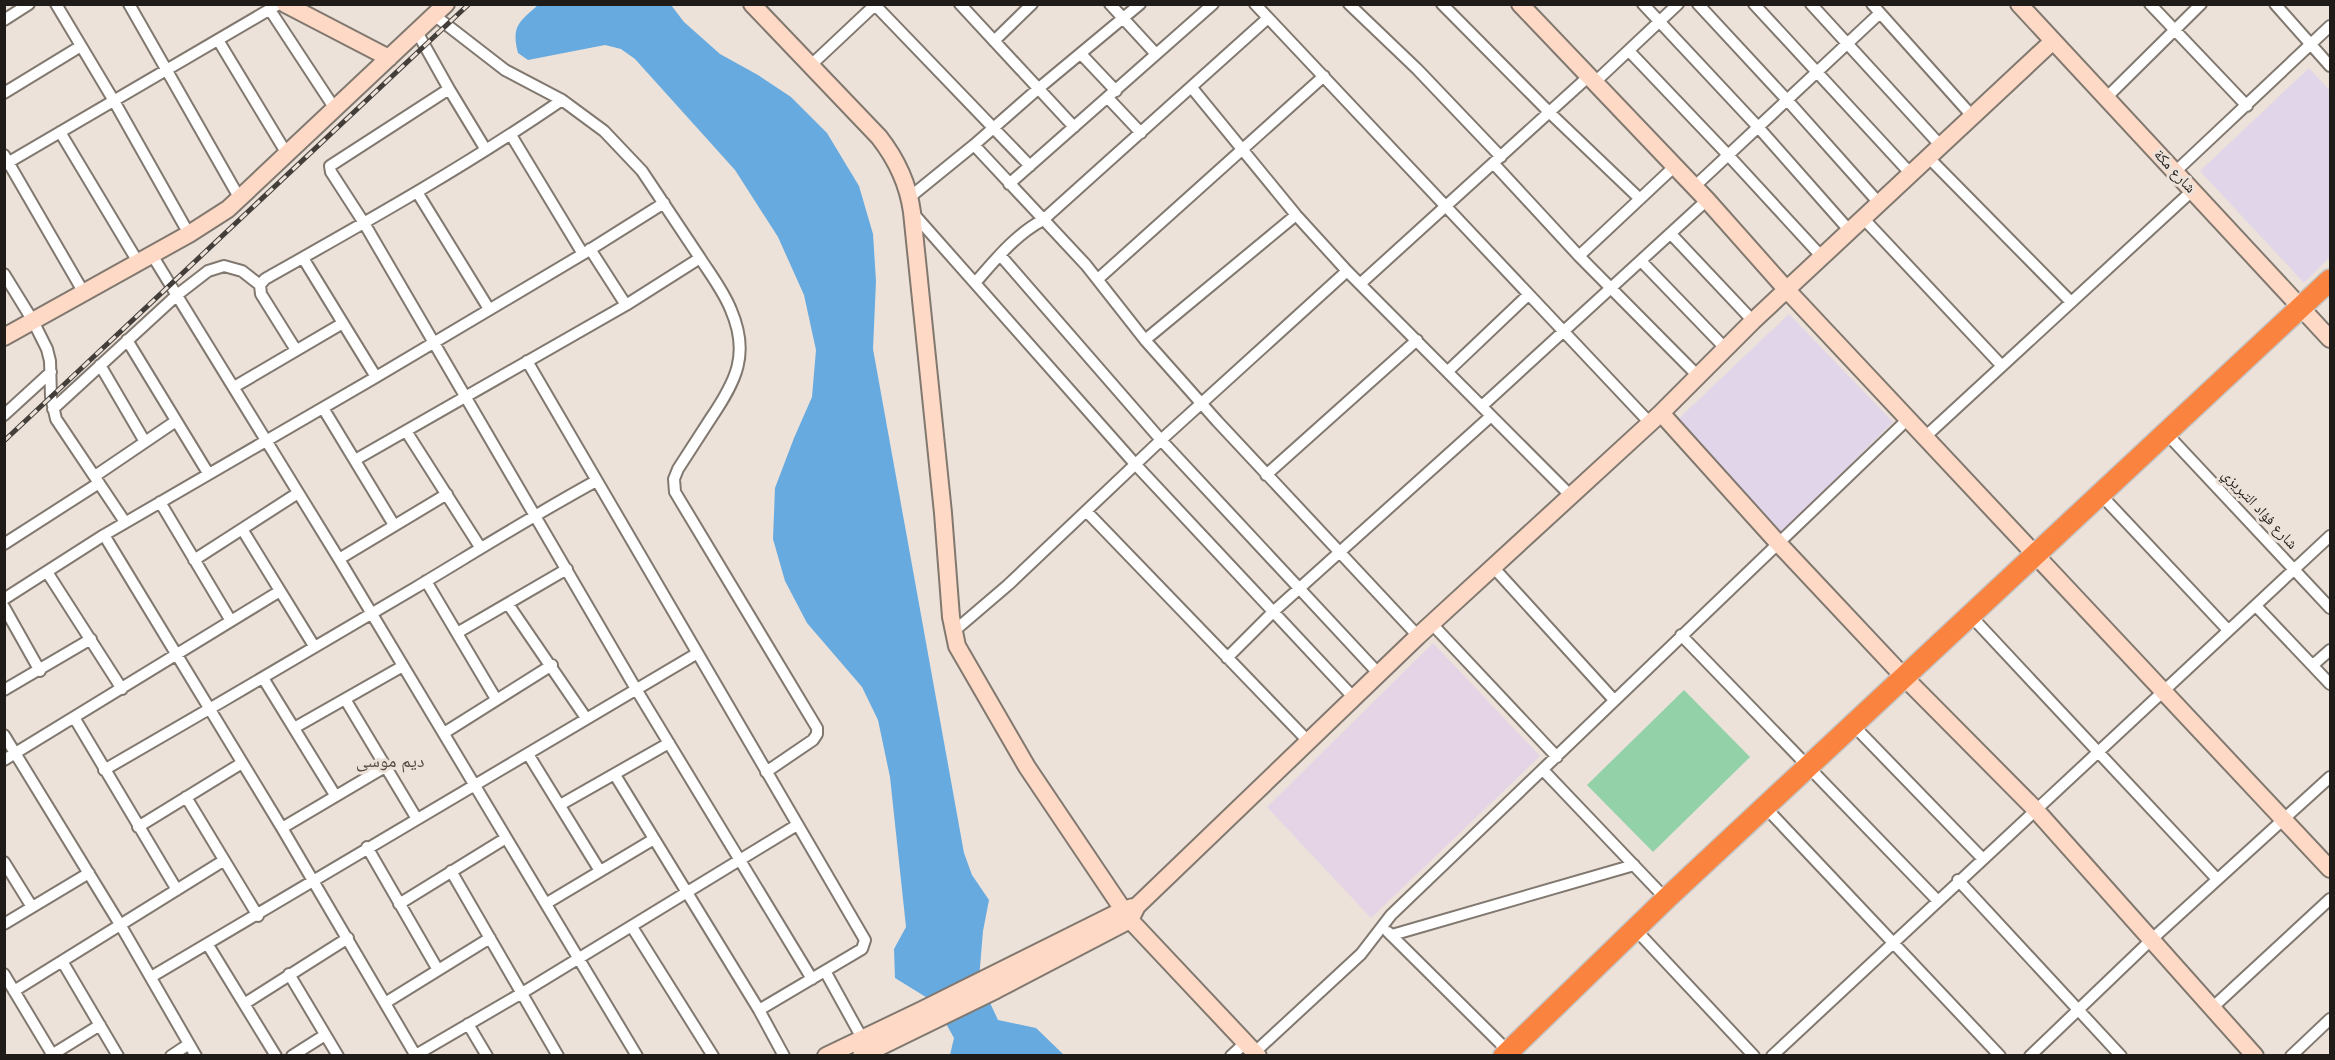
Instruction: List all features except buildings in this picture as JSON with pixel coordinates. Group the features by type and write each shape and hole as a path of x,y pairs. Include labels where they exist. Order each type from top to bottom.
{"highway":[{"path":"1506,1053 1666,899 2331,280"}],"street":[{"path":"4,20 30,4"},
{"path":"56,4 189,234"},
{"path":"129,4 240,199"},
{"path":"752,4 879,137 890,151 906,183 911,204 953,632 964,662 1014,746 1130,912 1253,1050"},
{"path":"960,4 1074,127"},
{"path":"994,41 1032,4"},
{"path":"1110,4 1156,54"},
{"path":"911,204 992,128 1140,4"},
{"path":"1009,184 1213,4"},
{"path":"1255,4 1563,332 1655,418 1779,544 1904,677 2035,809 2255,1056"},
{"path":"1349,4 1417,69 1579,256 1697,375"},
{"path":"1442,4 1550,113 1640,199"},
{"path":"1520,4 1675,166 1786,289 2331,869"},
{"path":"1643,4 1758,127 1849,230"},
{"path":"1360,284 1550,113 1629,51 1678,4"},
{"path":"1698,4 1788,100 1879,203"},
{"path":"1754,4 1911,174"},
{"path":"1811,4 1848,43 1935,152 2071,302"},
{"name":"شارع مكة","path":"2019,4 2331,339"},
{"path":"2150,4 2247,106"},
{"path":"2107,97 2200,4"},
{"path":"2275,4 2331,66"},
{"path":"810,66 875,5 1030,166"},
{"path":"84,293 6,161 278,6"},
{"path":"278,6 389,58"},
{"path":"278,6 334,109"},
{"path":"1694,187 1848,43 1876,9 1973,117"},
{"path":"4,337 211,222 240,199 440,10 506,70 582,113 621,148 642,171 731,309 738,328 741,349 738,373 729,393 678,469 674,479 675,492 817,728 817,734 813,740 766,772"},
{"path":"975,283 1000,255 1142,133 1268,18"},
{"path":"2176,171 2331,27"},
{"path":"417,32 486,150"},
{"path":"218,40 287,154"},
{"path":"826,1056 862,1038 925,1016 1130,912 1418,636 1655,418 1786,289 2053,41"},
{"path":"4,93 81,46"},
{"path":"1629,51 1821,256"},
{"path":"1082,54 1142,133"},
{"path":"1098,279 1324,76"},
{"path":"1192,88 1296,215 1347,271 1571,496"},
{"path":"449,89 330,166 331,172 364,223 636,689 812,978"},
{"path":"260,285 265,279 511,135 562,100"},
{"path":"60,132 145,259 177,295 339,559 474,787 547,903 637,1056"},
{"path":"511,135 587,252 626,305"},
{"path":"974,145 1098,279 1145,340 1266,475 1418,636"},
{"path":"1579,256 1675,166"},
{"path":"1926,436 2193,190"},
{"path":"417,192 489,309"},
{"path":"1482,406 1707,201"},
{"path":"4,599 125,522 587,252 663,203"},
{"path":"911,204 975,283 1136,465 1354,698"},
{"path":"1145,340 1296,215"},
{"path":"1863,218 2002,366"},
{"path":"1671,234 1753,321"},
{"path":"1000,255 1161,440 1379,674"},
{"path":"303,258 376,377"},
{"path":"355,460 626,305 700,258"},
{"path":"1641,261 1725,348"},
{"path":"53,409 177,295 208,271 224,266 242,271 260,285 261,294 296,350"},
{"path":"953,632 1008,585 1161,440 1347,271"},
{"path":"4,274 47,349 56,419 125,522"},
{"path":"1448,371 1528,295"},
{"path":"234,387 343,323"},
{"path":"127,340 208,473"},
{"path":"1266,475 1417,340"},
{"path":"527,361 865,940 862,949 759,1010"},
{"path":"100,365 145,442"},
{"path":"4,415 51,372"},
{"path":"323,408 394,525"},
{"path":"1227,658 1338,552 1491,416"},
{"path":"1231,1056 1253,1050 1361,954 1381,925 1909,418"},
{"path":"4,544 176,421"},
{"path":"406,431 480,548"},
{"name":"شارع فؤاد التبريزي","path":"2166,433 2331,608"},
{"path":"104,770 210,710 535,514 596,481"},
{"path":"194,560 298,493"},
{"path":"339,559 447,494"},
{"path":"2101,495 2228,630"},
{"path":"160,502 231,621"},
{"path":"1087,512 1308,741"},
{"path":"242,529 314,646"},
{"path":"104,535 314,881 415,1055 632,927 797,825"},
{"path":"1772,1056 1958,880 2331,536"},
{"path":"1494,568 1614,700"},
{"path":"457,633 567,569"},
{"path":"47,572 122,689"},
{"path":"426,581 496,699"},
{"path":"4,760 280,591"},
{"path":"508,604 552,665 586,718"},
{"path":"2256,606 2331,684"},
{"path":"4,607 40,671"},
{"path":"1970,615 2217,879"},
{"path":"1432,624 1557,757"},
{"path":"1682,635 1937,900"},
{"path":"4,690 40,671 91,639"},
{"path":"2313,665 2331,650"},
{"path":"151,977 258,916 368,847 474,787 696,654"},
{"path":"444,733 552,665"},
{"path":"294,728 403,666"},
{"path":"263,678 335,795"},
{"path":"345,699 417,819"},
{"path":"75,718 177,890"},
{"path":"1853,725 1982,858"},
{"path":"4,735 121,926 196,1056"},
{"path":"560,805 669,743"},
{"path":"528,754 600,871"},
{"path":"138,827 243,763"},
{"path":"282,828 385,767"},
{"path":"1543,770 1666,899"},
{"path":"615,775 759,1010 784,1056"},
{"path":"2030,1056 2151,940 2331,777"},
{"path":"186,797 258,916"},
{"path":"1766,808 2000,1056"},
{"path":"399,903 506,838"},
{"path":"547,903 654,839"},
{"path":"368,847 438,970"},
{"path":"14,991 223,861"},
{"path":"4,862 32,907"},
{"path":"1392,936 1634,866"},
{"path":"451,871 558,1056"},
{"path":"4,924 89,873"},
{"path":"1958,880 2121,1056"},
{"path":"2212,1008 2331,899"},
{"path":"1381,925 1506,1053"},
{"path":"632,927 712,1056"},
{"path":"1636,930 1754,1056"},
{"path":"244,1004 348,938"},
{"path":"385,1003 490,938"},
{"path":"207,945 276,1056"},
{"path":"62,961 118,1056"},
{"path":"825,971 862,1038"},
{"path":"4,974 51,1055 100,1025"},
{"path":"289,974 338,1056"},
{"path":"861,1056 925,1016"},
{"path":"2291,1056 2331,1019"},
{"path":"468,1024 487,1056"},
{"path":"292,1056 325,1035"},
{"path":"171,1056 189,1044"}],"shaded area":[{"path":"2309,68 2330,91 2330,257 2304,283 2200,171"},
{"path":"1789,314 1893,422 1780,534 1674,423"},
{"path":"1433,643 1540,756 1371,918 1267,807"}],"green space":[{"path":"1684,690 1750,757 1653,852 1587,785"}],"water":[{"path":"538,5 671,5 684,22 720,54 791,97 827,133 859,186 873,234 876,281 873,349 964,853 972,875 989,900 983,931 979,979 998,1020 1036,1028 1064,1055 950,1055 954,1038 934,1002 895,978 894,949 906,927 890,777 878,720 862,687 807,623 785,581 773,539 775,488 812,397 816,350 804,295 778,237 735,170 635,59 621,49 605,45 528,60 518,53 516,30 518,25"}],"railway":[{"path":"4,441 469,4"}],"district":[{"name":"ديم موسى","path":"390,761"}]}
